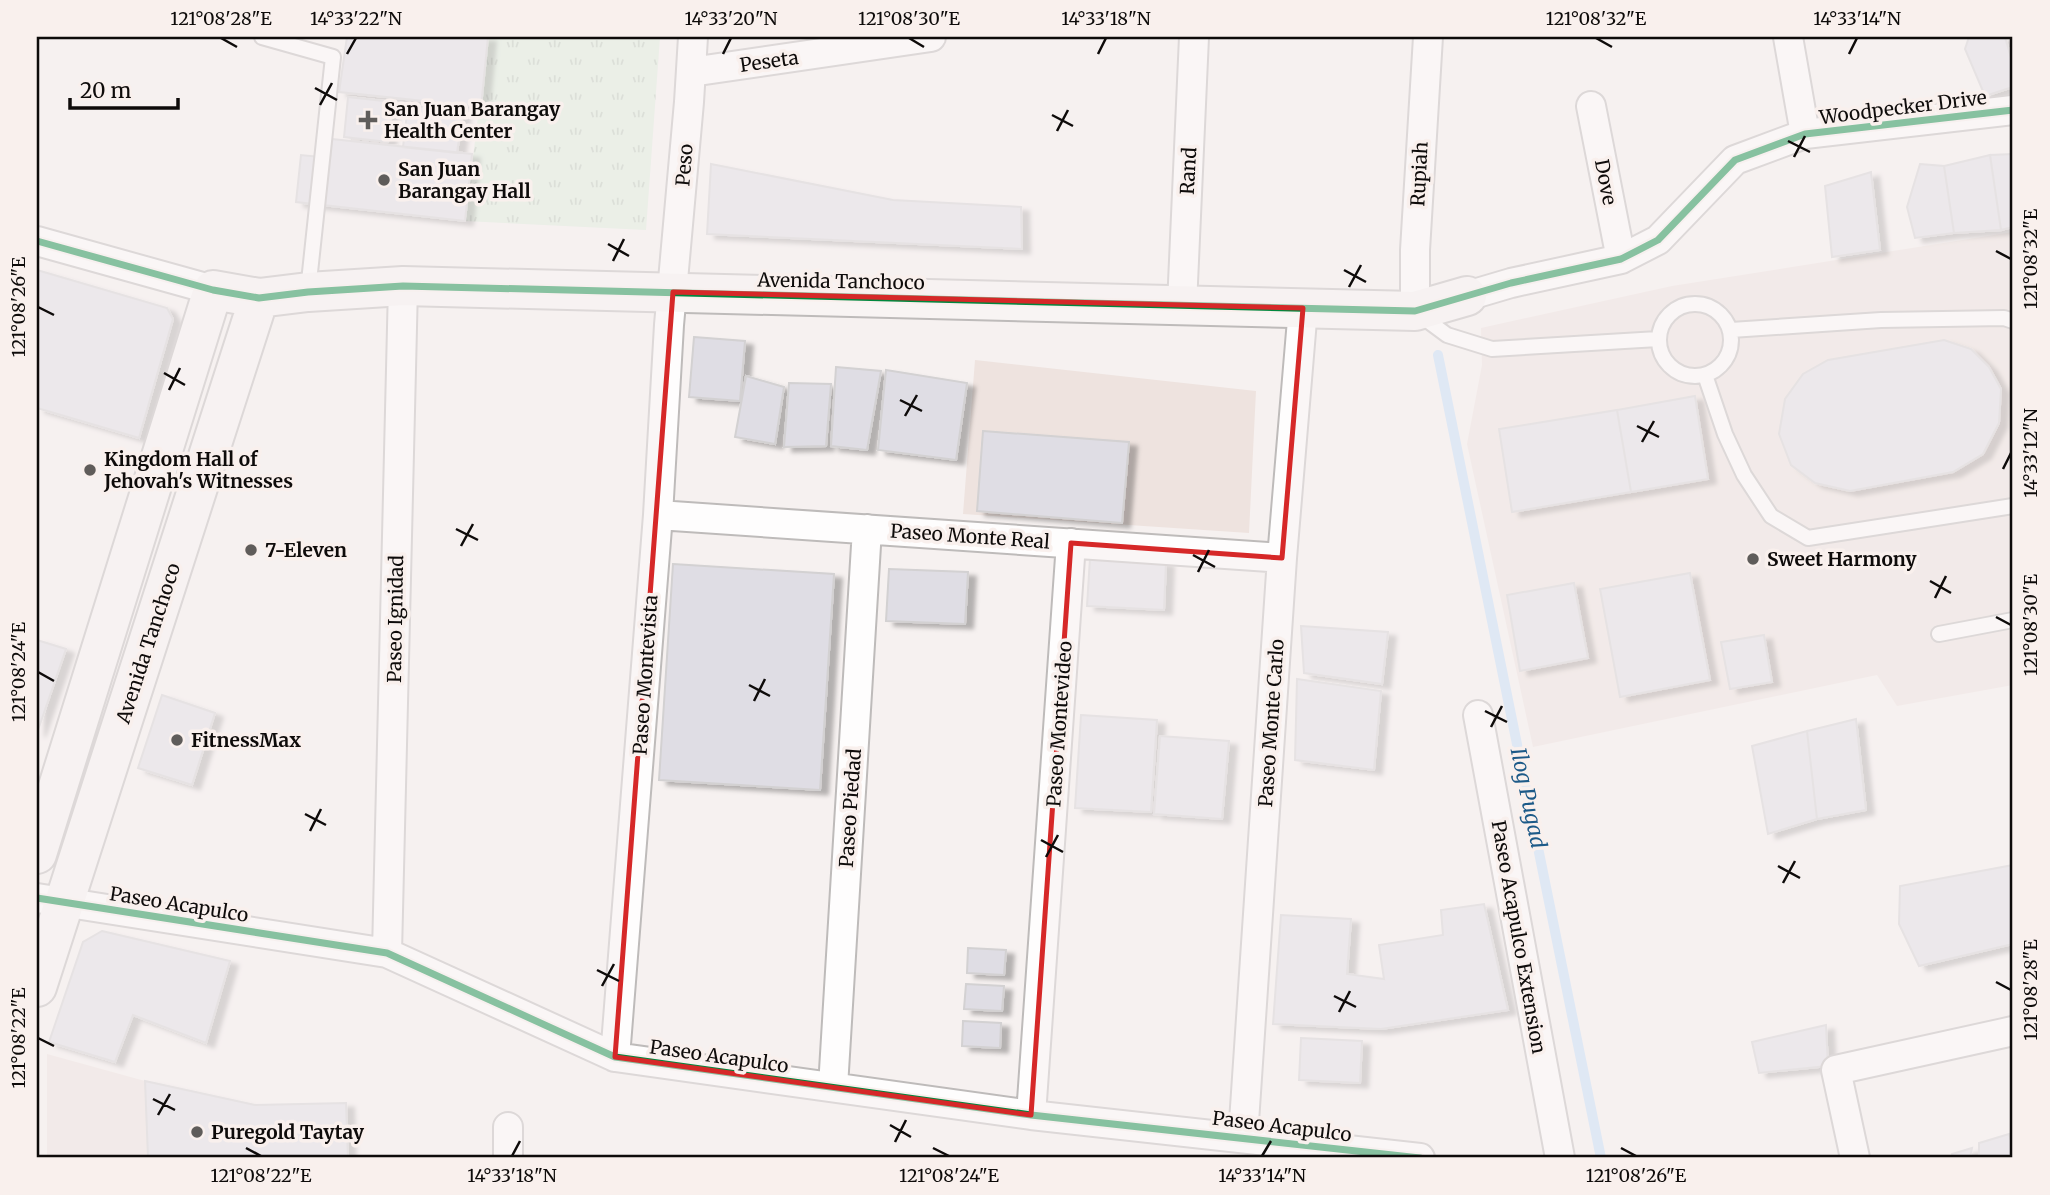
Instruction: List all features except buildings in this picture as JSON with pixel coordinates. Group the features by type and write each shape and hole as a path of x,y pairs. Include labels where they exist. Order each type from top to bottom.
{"street":[{"name":"Peso","path":"673,292 693,37"},
{"name":"Peseta","path":"691,72 931,37"},
{"name":"Rand","path":"1182,305 1194,37"},
{"name":"Rupiah","path":"1415,311 1415,250 1428,37"},
{"path":"1788,37 1805,134"},
{"name":"Dove","path":"1591,106 1621,259"},
{"name":"Woodpecker Drive","path":"1467,296 1511,283 1621,259 1658,240 1735,160 1805,134 2013,110"},
{"path":"37,241 213,290 37,853"},
{"name":"Avenida Tanchoco","path":"213,290 259,298 402,286 1415,311 1467,296"},
{"name":"Paseo Ignidad","path":"387,953 402,286"},
{"name":"Paseo Montevista","path":"615,1057 673,292"},
{"name":"Avenida Tanchoco","path":"37,987 51,900 259,298"},
{"name":"Paseo Monte Carlo","path":"1243,1137 1282,558 1303,308"},
{"name":"Paseo Monte Real","path":"658,515 1282,558"},
{"name":"Paseo Piedad","path":"832,1087 867,529"},
{"name":"Paseo Montevideo","path":"1031,1115 1072,543"},
{"name":"Paseo Acapulco Extension","path":"1478,715 1560,1158"},
{"name":"Paseo Acapulco","path":"51,900 387,953 615,1057 1031,1115 1420,1158"},
{"path":"1856,1158 1836,1070 2013,1031"},
{"path":"508,1127 508,1158"}],"lane":[{"path":"262,37 333,57 308,292"},
{"path":"1695,303 1710,306 1723,314 1731,330 1731,348 1723,364 1705,375 1689,376 1671,367 1661,354 1658,339 1664,321 1676,309 1695,303"},
{"path":"1415,311 1447,335 1492,349 1658,339"},
{"path":"1731,330 1881,320 2004,318 2013,321"},
{"path":"1705,375 1725,434 1744,475 1771,516 1808,538 2013,506"},
{"path":"1939,634 2013,620"}],"highlighted area":[{"path":"673,292 1303,308 1282,558 1071,543 1031,1115 615,1057"}],"shaded area":[{"name":"Sweet Harmony","path":"2013,232 2013,685 1897,706 1877,675 1533,747 1467,444 1482,365 1481,328 1672,286"},
{"path":"975,360 1256,391 1249,533 963,514"},
{"name":"Puregold Taytay","path":"47,1054 145,1081 255,1105 346,1103 348,1158 47,1158"}],"green space":[{"path":"488,37 660,37 646,230 465,221"}],"waterway":[{"name":"Ilog Pugad","path":"1438,355 1601,1158"}],"cycle path":[{"path":"37,241 213,290 259,298 403,286 1415,311 1511,283 1621,259 1658,240 1735,160 1805,134 2013,110"},
{"path":"37,898 387,953 615,1057 1031,1115 1420,1158"}],"place":[{"name":"San Juan Barangay Health Center","path":"368,120"},
{"name":"San Juan Barangay Hall","path":"384,180"},
{"name":"Kingdom Hall of Jehovah's Witnesses","path":"90,470"},
{"name":"7-Eleven","path":"251,550"},
{"name":"Sweet Harmony","path":"1753,559"},
{"name":"FitnessMax","path":"177,740"},
{"name":"Puregold Taytay","path":"197,1132"}]}
